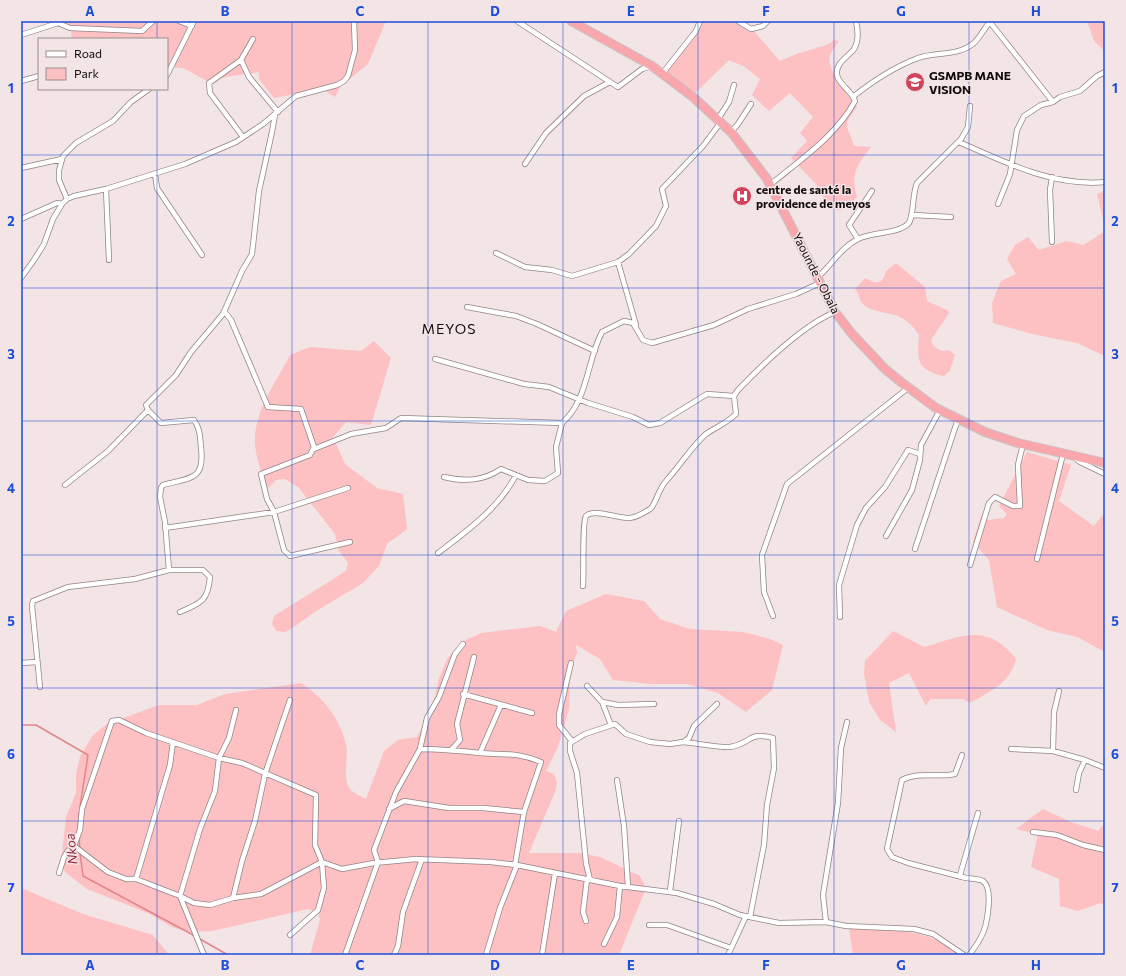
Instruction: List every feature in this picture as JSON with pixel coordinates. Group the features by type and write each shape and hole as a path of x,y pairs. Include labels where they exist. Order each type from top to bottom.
{"highway":[{"name":"Yaounde - Obala","path":"571,21 652,66 731,132 770,185 835,312 885,368 908,388 940,410 986,432 1023,444 1105,463"}],"street":[{"path":"21,35 58,23 70,28 142,32 153,21"},
{"path":"168,73 193,23 179,21"},
{"path":"21,278 40,249 53,219 62,204 67,199 106,189 185,164 243,138 296,96 337,85 348,76 355,50 354,21"},
{"path":"517,21 618,87 642,69 652,66"},
{"path":"662,74 696,31 700,21"},
{"path":"738,21 751,29 763,26 768,21"},
{"path":"770,185 816,147 855,101 854,96 839,79 838,68 854,48 858,30 856,21"},
{"path":"854,96 878,78 917,58 938,53 960,51 974,43 989,22 1053,102"},
{"path":"243,138 210,93 210,83 241,60 252,39"},
{"path":"169,570 160,488 163,485 191,478 199,472 203,460 201,441 198,426 194,420 166,424 161,423 148,410 146,405 176,375 191,352 224,311 242,271 252,254 259,191 276,113 249,77 241,60"},
{"path":"998,204 1010,174 1010,165 1014,156 1014,145 1017,130 1024,116 1041,105 1053,102 1060,97 1080,91 1097,76 1105,72"},
{"path":"21,80 38,76"},
{"path":"525,164 546,133 584,96 610,82"},
{"path":"496,253 525,267 552,270 572,276 618,262 629,254 656,226 666,206 662,189 703,146 729,102 734,85"},
{"path":"67,199 59,180 62,159 76,143 113,121 131,102 148,90"},
{"path":"731,132 751,104"},
{"path":"618,262 636,327 643,340 652,344 714,325 748,309 796,294 819,280 842,250 858,239 907,225 912,215 913,192 917,183 959,142 968,127 970,106"},
{"path":"959,142 1010,165 1052,177 1063,180 1092,183 1105,182"},
{"path":"21,168 62,159"},
{"path":"155,174 156,188 202,255"},
{"path":"1052,177 1050,190 1052,242"},
{"path":"106,189 109,260"},
{"path":"858,239 849,225 872,191"},
{"path":"21,219 57,203 62,204"},
{"path":"912,215 951,217"},
{"path":"467,307 516,316 595,351"},
{"path":"224,311 231,320 268,407 300,409 312,438 314,449"},
{"path":"584,586 585,558 583,524 586,516 592,513 630,518 637,517 651,509 658,490 694,447 705,435 730,420 736,414 734,396 757,370 787,344 824,317 835,312"},
{"path":"444,477 459,480 489,477 501,469 528,480 545,481 558,473 556,447 562,423 579,399 602,332 624,322 633,323 636,327"},
{"path":"435,359 524,384 549,387 579,399 633,417 650,425 660,423 706,394 734,396"},
{"path":"773,616 764,592 762,555 787,484 908,388"},
{"path":"64,485 108,451 148,410"},
{"path":"886,536 912,490 921,445 940,410"},
{"path":"350,542 290,556 284,550 274,512 267,500 261,474 310,455 314,449 351,434 386,428 401,418 562,423"},
{"path":"914,549 958,419"},
{"path":"970,565 989,503 995,497 1013,506 1020,506 1018,465 1023,444"},
{"path":"840,617 839,585 857,525 866,508 885,487 908,450 920,454"},
{"path":"1037,559 1063,454"},
{"path":"1072,456 1080,462 1105,474"},
{"path":"438,553 483,516 508,490 516,475"},
{"path":"165,528 274,512 348,488"},
{"path":"40,687 32,606 33,601 68,587 135,579 169,570 203,570 210,577 209,592 205,600 180,612"},
{"path":"345,955 378,862 374,850 389,809 396,792 420,749 427,718 439,697 455,654 463,644"},
{"path":"452,749 460,740 457,724 463,694 474,657"},
{"path":"21,663 37,662"},
{"path":"571,663 559,714 559,725 572,741"},
{"path":"587,686 602,702 611,725"},
{"path":"1053,751 1054,712 1059,692"},
{"path":"463,694 532,714"},
{"path":"234,898 242,861 255,821 265,774 290,700"},
{"path":"602,702 618,705 654,704"},
{"path":"683,742 689,738 694,726 716,704"},
{"path":"480,753 501,705"},
{"path":"204,955 180,896 200,829 215,791 219,758 229,738 236,710"},
{"path":"59,873 68,851 74,846 80,830 82,809 112,721 119,720 146,733 219,758 242,763 316,795 315,845 322,862 324,888 318,910 290,935"},
{"path":"826,922 823,895 838,803 842,748 847,722"},
{"path":"586,922 583,912 589,879 577,773 569,747 572,741 584,734 615,724 626,734 650,742 670,744 683,742 728,747 740,744 760,734 773,738 774,768 767,805 764,845 748,917 728,955"},
{"path":"136,879 170,765 173,742"},
{"path":"420,749 452,749 480,753 525,755 541,762 524,812 516,865 500,908 486,955"},
{"path":"1011,749 1053,751 1085,760 1105,768"},
{"path":"962,755 955,774 947,776 932,774 907,777 902,780 887,849 892,857 908,863 983,881 987,886 989,893 987,920 982,937 969,955"},
{"path":"1076,790 1079,773 1085,760"},
{"path":"617,780 624,826 628,886"},
{"path":"389,809 404,801 449,808 483,808 524,812"},
{"path":"962,877 960,875 961,869 978,813"},
{"path":"670,892 679,821"},
{"path":"1033,832 1058,835 1083,845 1105,850"},
{"path":"74,846 108,872 126,879 136,879 194,903 210,905 234,898 261,894 322,862 342,868 378,862 422,859 491,862 516,865 620,886 670,892 714,904 748,917 778,923 826,922 846,926 914,929 933,934 964,955"},
{"path":"394,955 398,946 403,912 422,859"},
{"path":"542,955 555,873"},
{"path":"604,944 616,917 620,886"},
{"path":"649,925 667,925 731,948"}],"green space":[{"path":"61,21 386,21 368,64 340,87 335,97 322,89 274,98 259,79 259,72 225,77 209,82 183,68 168,67 168,38 71,38 70,27"},
{"path":"699,21 745,21 780,61 793,55 831,43 833,40 839,41 830,55 829,61 834,75 857,107 849,119 847,126 854,146 871,147 856,170 854,182 857,197 840,211 829,207 816,184 791,158 807,141 800,133 813,117 790,93 769,111 752,95 760,79 745,67 729,60 691,97 664,75"},
{"path":"1087,21 1105,21 1105,51 1094,41"},
{"path":"1105,188 1105,227 1097,194 1102,192"},
{"path":"1105,231 1105,356 1077,343 1032,334 993,323 992,303 1001,281 1016,274 1007,259 1015,245 1028,237 1039,250 1066,241 1084,245"},
{"path":"896,263 925,287 927,301 947,310 949,313 931,340 938,349 944,351 949,350 955,355 950,371 944,376 928,371 920,363 918,351 919,335 910,324 898,316 874,310 865,306 855,289 865,278 876,282 881,281 885,276 886,271"},
{"path":"374,341 391,358 371,425 346,422 333,437 345,464 377,488 403,494 407,529 387,544 379,566 363,583 313,613 291,629 285,632 276,631 272,624 274,616 346,571 348,563 339,551 335,534 299,488 285,479 276,480 267,489 259,464 255,444 256,427 259,416 268,395 290,355 310,347 361,351"},
{"path":"1027,452 1071,465 1059,501 1094,526 1105,512 1105,652 1077,637 1047,630 997,607 989,560 973,542 981,516 988,520 1004,518 1007,514 999,506"},
{"path":"606,594 644,601 660,619 690,629 743,632 770,639 783,645 772,690 746,712 718,693 687,684 651,684 613,680 600,659 576,645 577,653 570,672 569,709 558,747 546,771 554,774 557,783 555,792 529,853 580,853 600,857 640,876 646,888 619,955 310,955 320,920 318,912 308,909 212,931 191,932 172,927 148,913 87,889 65,872 61,863 66,817 76,793 76,774 80,757 93,735 107,724 159,705 197,705 225,694 301,683 330,709 335,717 340,726 347,749 346,780 353,792 366,799 384,751 398,740 417,737 432,711 439,678 447,659 462,642 481,633 540,626 556,632 566,611"},
{"path":"893,631 924,647 962,636 984,636 995,640 1005,647 1016,659 1013,668 1004,681 970,703 963,699 930,699 926,706 909,673 889,683 896,732 880,720 869,702 864,673 865,661"},
{"path":"1043,809 1071,822 1098,831 1105,823 1105,905 1101,903 1078,911 1060,906 1059,879 1031,867 1038,834 1016,829"},
{"path":"21,888 83,914 153,935 169,955 35,955 35,953 21,955"},
{"path":"849,928 894,930 922,935 935,939 962,955 853,955"}],"waterway":[{"name":"Nkoa","path":"21,725 36,725 88,755 80,807"},
{"name":"Nkoa","path":"78,831 79,813"},
{"name":"Nkoa","path":"79,839 80,849"},
{"name":"Nkoa","path":"80,853 83,876 195,936"},
{"name":"Nkoa","path":"200,939 228,955"}],"place":[{"name":"GSMPB MANE VISION","path":"915,82"},
{"name":"centre de santé la providence de meyos","path":"742,196"}],"district":[{"name":"MEYOS","path":"449,328"}]}
